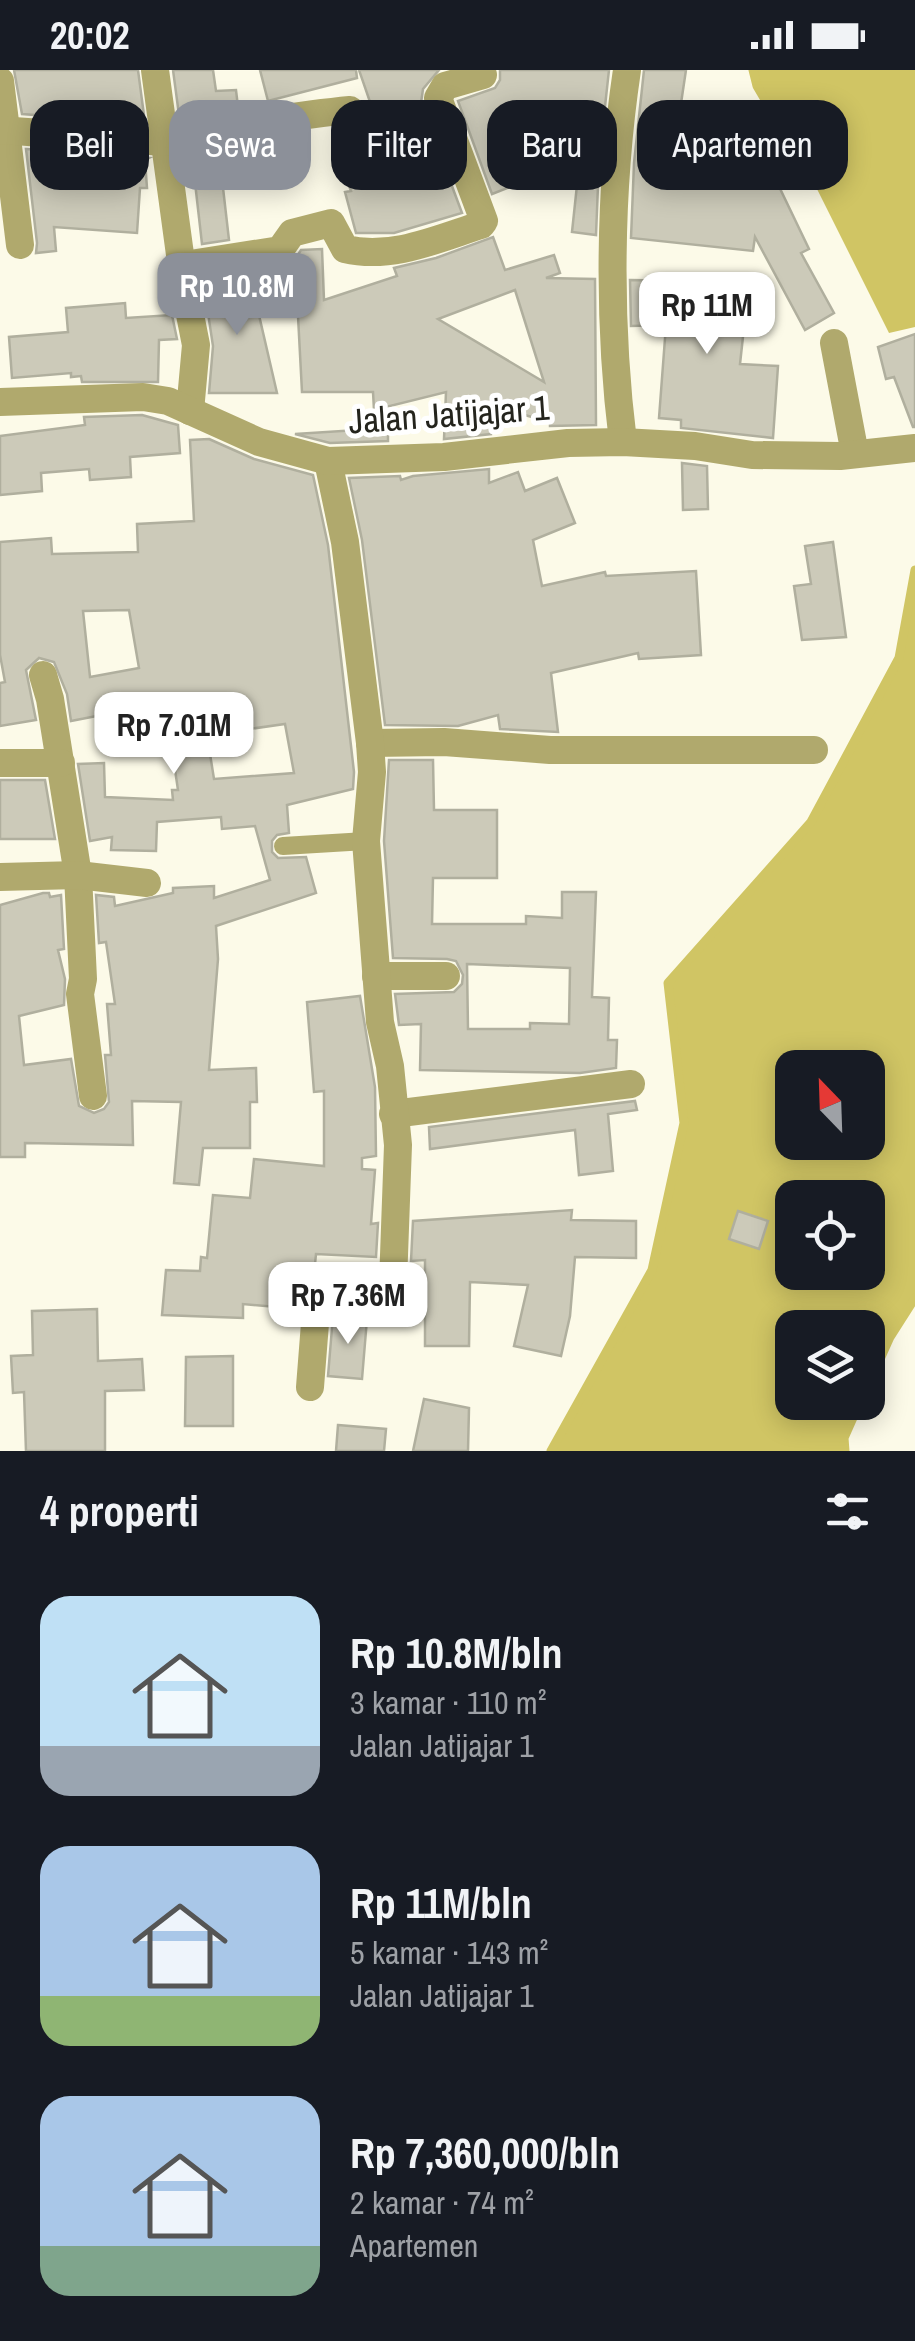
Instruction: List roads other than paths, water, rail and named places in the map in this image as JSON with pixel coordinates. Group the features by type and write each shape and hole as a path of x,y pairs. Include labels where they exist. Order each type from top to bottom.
{"street":[{"path":"155,70 196,345 190,411"},
{"path":"623,442 616,381 614,248 627,70"},
{"path":"184,265 280,250 292,233 331,223 345,250 361,252 406,251 481,225 484,221 438,98 445,86 483,75"},
{"path":"0,80 2,130 20,245"},
{"path":"2,130 163,138 331,112"},
{"path":"834,343 855,454"},
{"name":"Jalan Jatijajar 1","path":"0,402 143,397 168,401 259,442 328,461 444,457 568,443 695,446 752,455 855,454 915,448"},
{"path":"310,1387 318,1285 322,1280 392,1283 398,1145 390,1066 380,1022 366,841 372,772 370,744 350,576 328,461"},
{"path":"43,675 78,874 83,979 80,994 92,1096"},
{"path":"370,744 444,742 550,750 814,750"},
{"path":"0,763 61,763"},
{"path":"0,877 78,874 147,884"},
{"path":"376,976 446,976"},
{"path":"392,1114 632,1084"}],"lane":[{"path":"283,846 366,841"}],"waterway":[{"path":"753,70 765,100"},
{"path":"551,1451 652,1270 684,1123 668,983 811,822 899,658 915,570"},
{"path":"885,1348 915,1298"},
{"path":"845,1451 844,1438 852,1420"}]}
